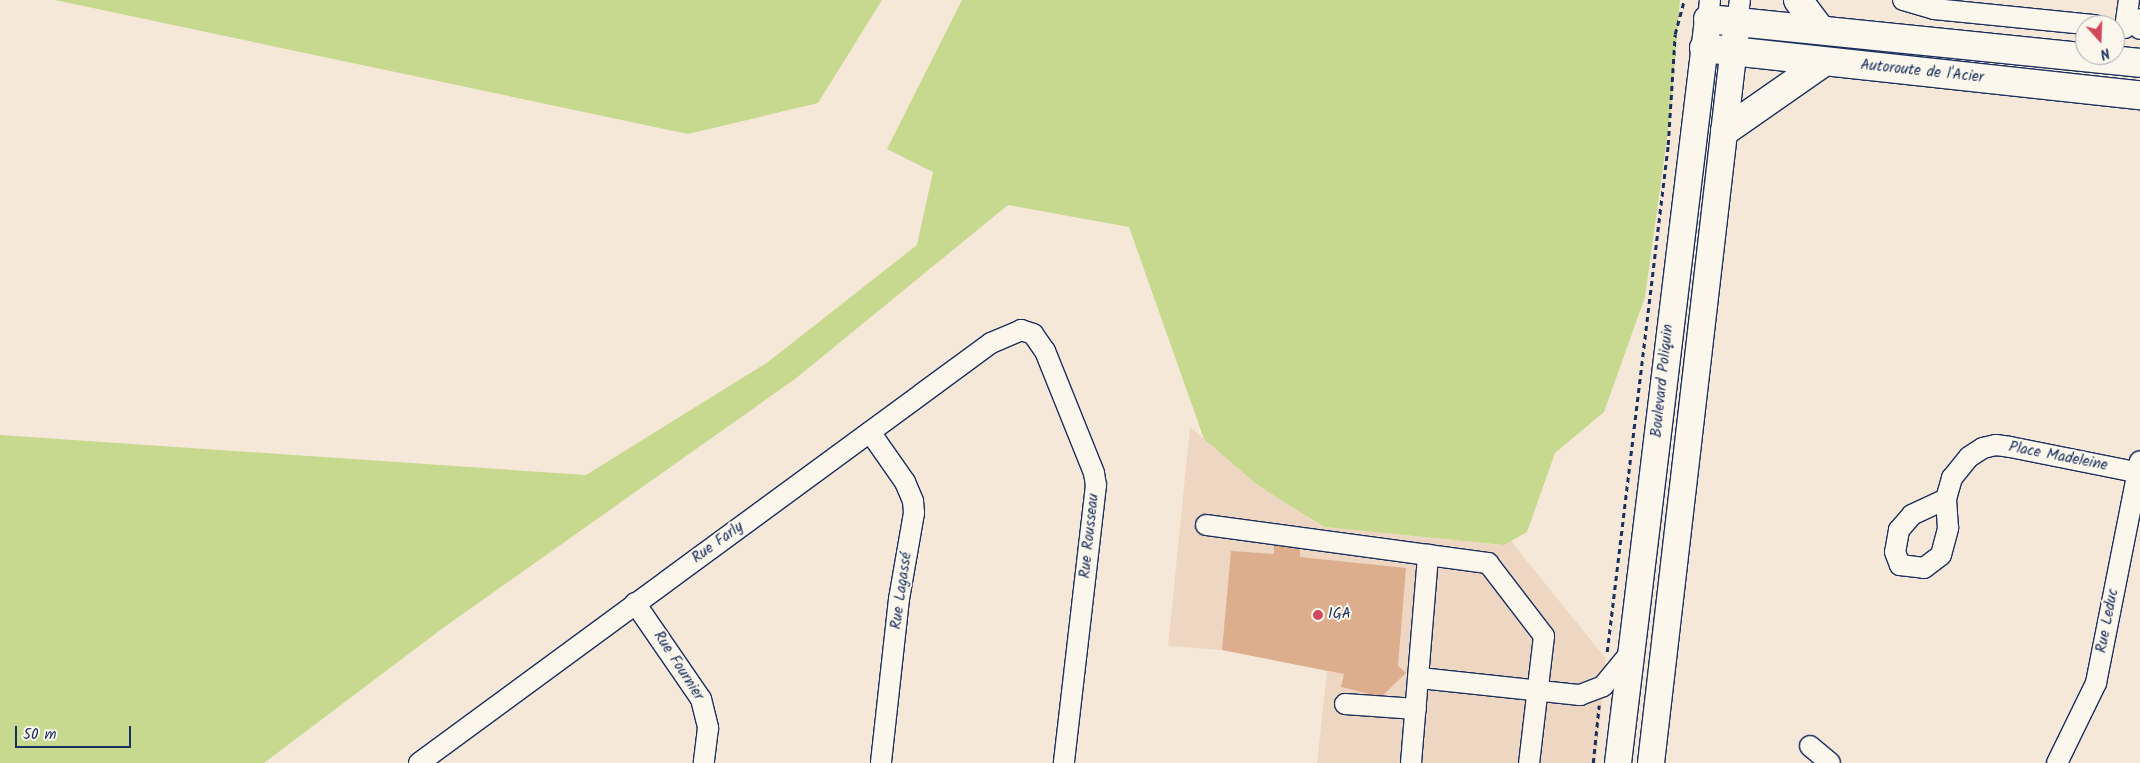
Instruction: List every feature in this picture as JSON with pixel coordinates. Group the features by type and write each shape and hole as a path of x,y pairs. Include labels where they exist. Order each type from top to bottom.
{"highway":[{"path":"1798,0 1820,29"},
{"path":"1709,9 1738,11 1820,29 2140,63"},
{"name":"Autoroute de l'Acier","path":"1704,48 2140,94"},
{"path":"1724,131 1824,62"}],"main road":[{"name":"Boulevard Poliquin","path":"1618,763 1619,652 1709,9"},
{"name":"Boulevard Poliquin","path":"1651,763 1738,11"}],"street":[{"path":"1903,0 1934,9 2075,23"},
{"path":"2128,0 2132,26"},
{"name":"Rue Farly","path":"419,763 990,343 1021,330"},
{"name":"Rue Rousseau","path":"1021,330 1033,334 1046,351 1094,473 1096,485 1064,763"},
{"name":"Rue Lagassé","path":"870,432 905,482 913,500 914,513 899,599 882,763"},
{"name":"Place Madeleine","path":"1946,499 1952,478 1969,457 1996,445 2139,469"},
{"name":"Rue Leduc","path":"2057,763 2096,682 2139,469"},
{"path":"1206,525 1488,562 1544,636 1530,763"},
{"path":"1411,763 1420,678 1428,555"},
{"name":"Rue Fournier","path":"635,603 701,699 708,728 704,763"},
{"path":"1420,678 1565,696 1592,692 1603,686 1619,652"},
{"path":"1345,704 1416,709"},
{"path":"1810,746 1830,763"}],"path":[{"name":"Boulevard Poliquin","path":"1619,652 1668,144 1675,34 1684,0"}],"shaded area":[{"path":"1190,427 1255,483 1325,527 1503,545 1511,541 1606,659 1596,763 1317,763 1327,671 1222,650 1168,646"}],"green space":[{"path":"55,0 882,0 818,103 688,134"},
{"path":"962,0 1680,0 1671,109 1645,297 1604,412 1555,453 1527,532 1504,545 1325,527 1284,502 1255,483 1204,439 1129,227 1008,205 795,379 443,628 264,763 0,763 0,435 586,475 768,362 917,245 933,172 887,149"}],"building":[{"path":"1274,543 1300,545 1300,557 1406,568 1398,666 1406,673 1378,700 1374,695 1341,687 1344,674 1222,650 1231,551 1274,554"}],"place":[{"name":"IGA","path":"1318,615"}]}
